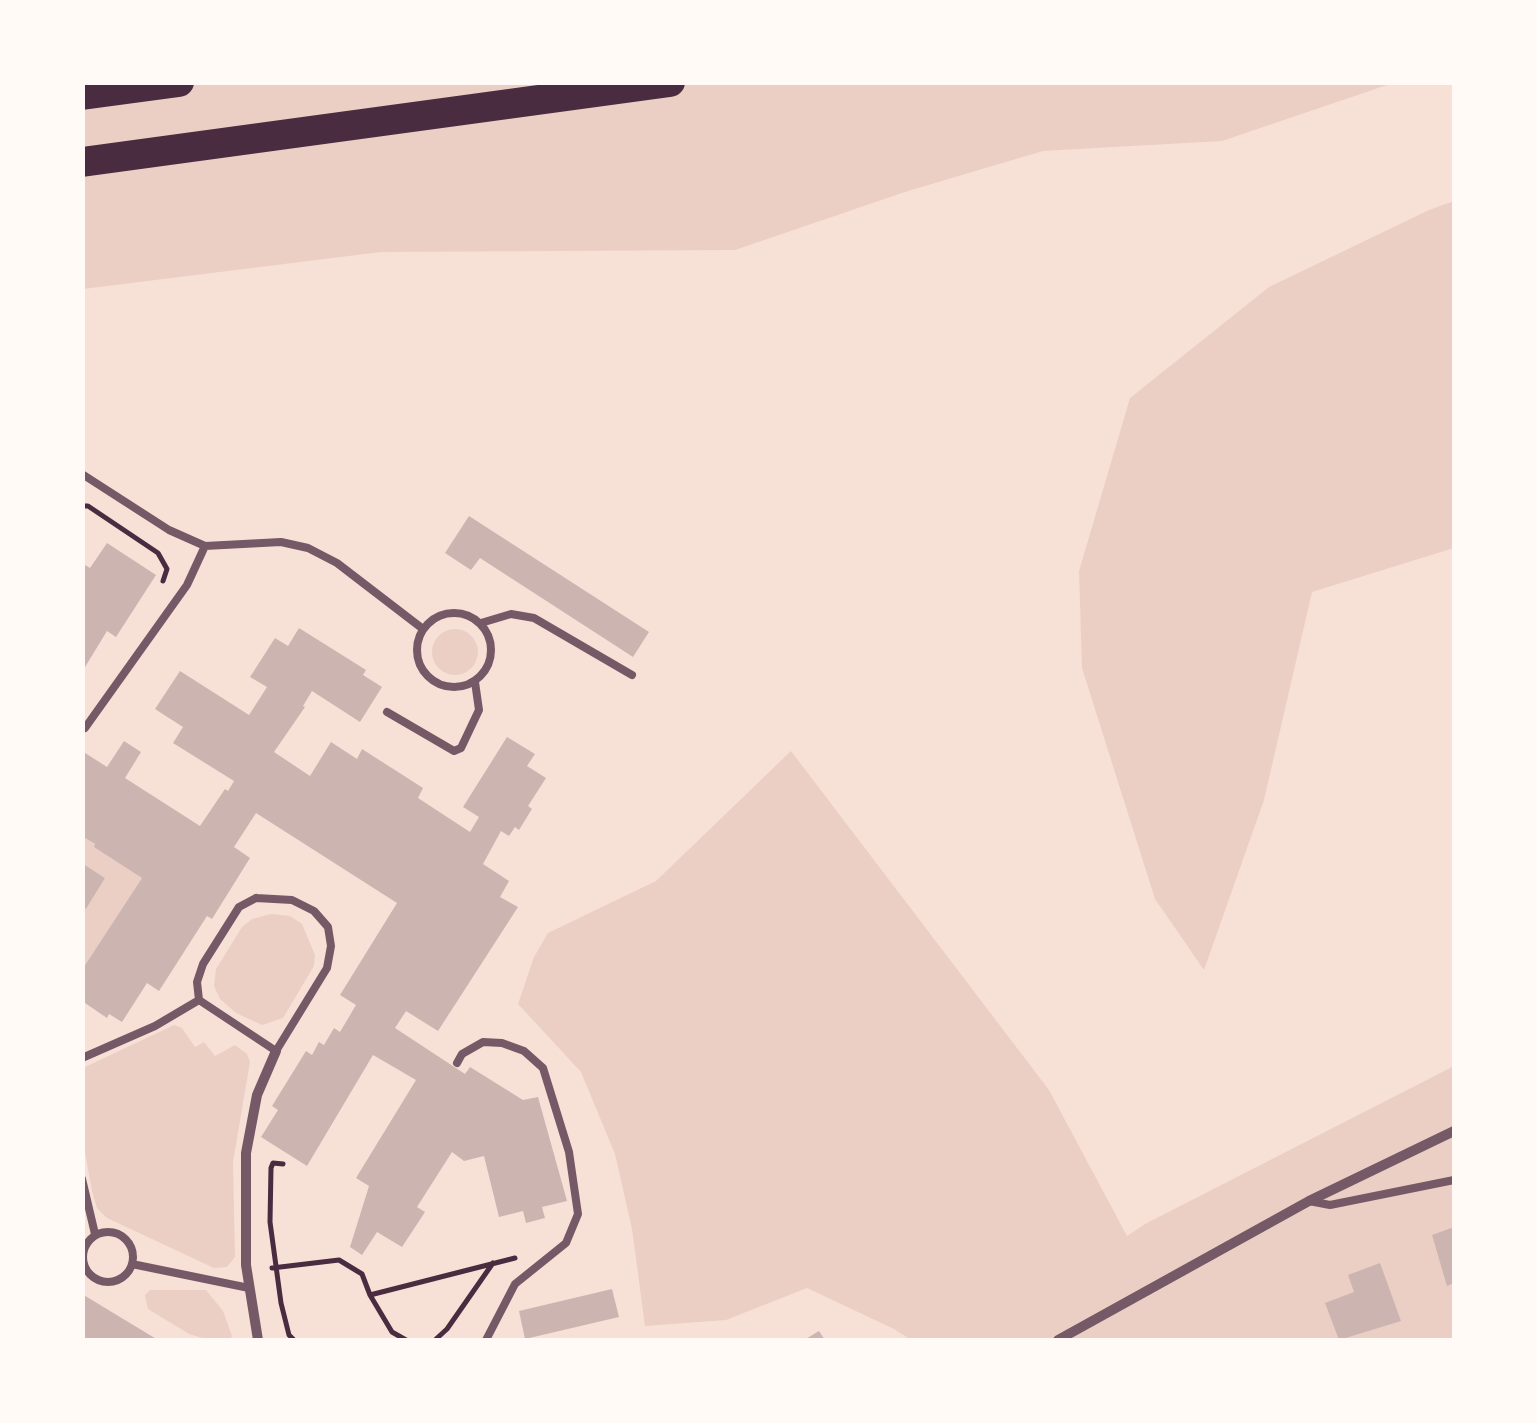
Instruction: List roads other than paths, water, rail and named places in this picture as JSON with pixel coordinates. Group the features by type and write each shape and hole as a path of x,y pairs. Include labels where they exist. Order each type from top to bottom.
{"highway":[{"path":"82,95 179,82"},
{"path":"82,162 670,82"}],"street":[{"path":"258,1340 246,1272 246,1153 257,1095 276,1050"},
{"path":"1058,1340 1309,1201 1454,1131"}],"lane":[{"path":"82,474 169,530 205,546 281,542 308,548 338,564 423,629"},
{"path":"84,728 187,585 205,546"},
{"path":"444,614 470,616 481,624 488,634 491,660 475,682 449,687 427,676 417,655 423,629 444,614"},
{"path":"481,624 510,614 534,618 632,675"},
{"path":"388,712 454,752 462,748 479,710 475,682"},
{"path":"256,898 292,900 314,911 328,927 332,946 327,968 276,1050 199,1000 203,964 239,907 256,898"},
{"path":"82,1058 155,1026 199,1000"},
{"path":"458,1063 462,1054 484,1042 502,1043 524,1051 543,1068 570,1152 578,1214 566,1242 515,1284 486,1340"},
{"path":"82,1179 96,1234"},
{"path":"1309,1201 1330,1205 1454,1180"},
{"path":"104,1231 124,1237 132,1264 119,1279 109,1282 90,1275 82,1258 84,1248 104,1231"},
{"path":"132,1264 249,1288"}]}
